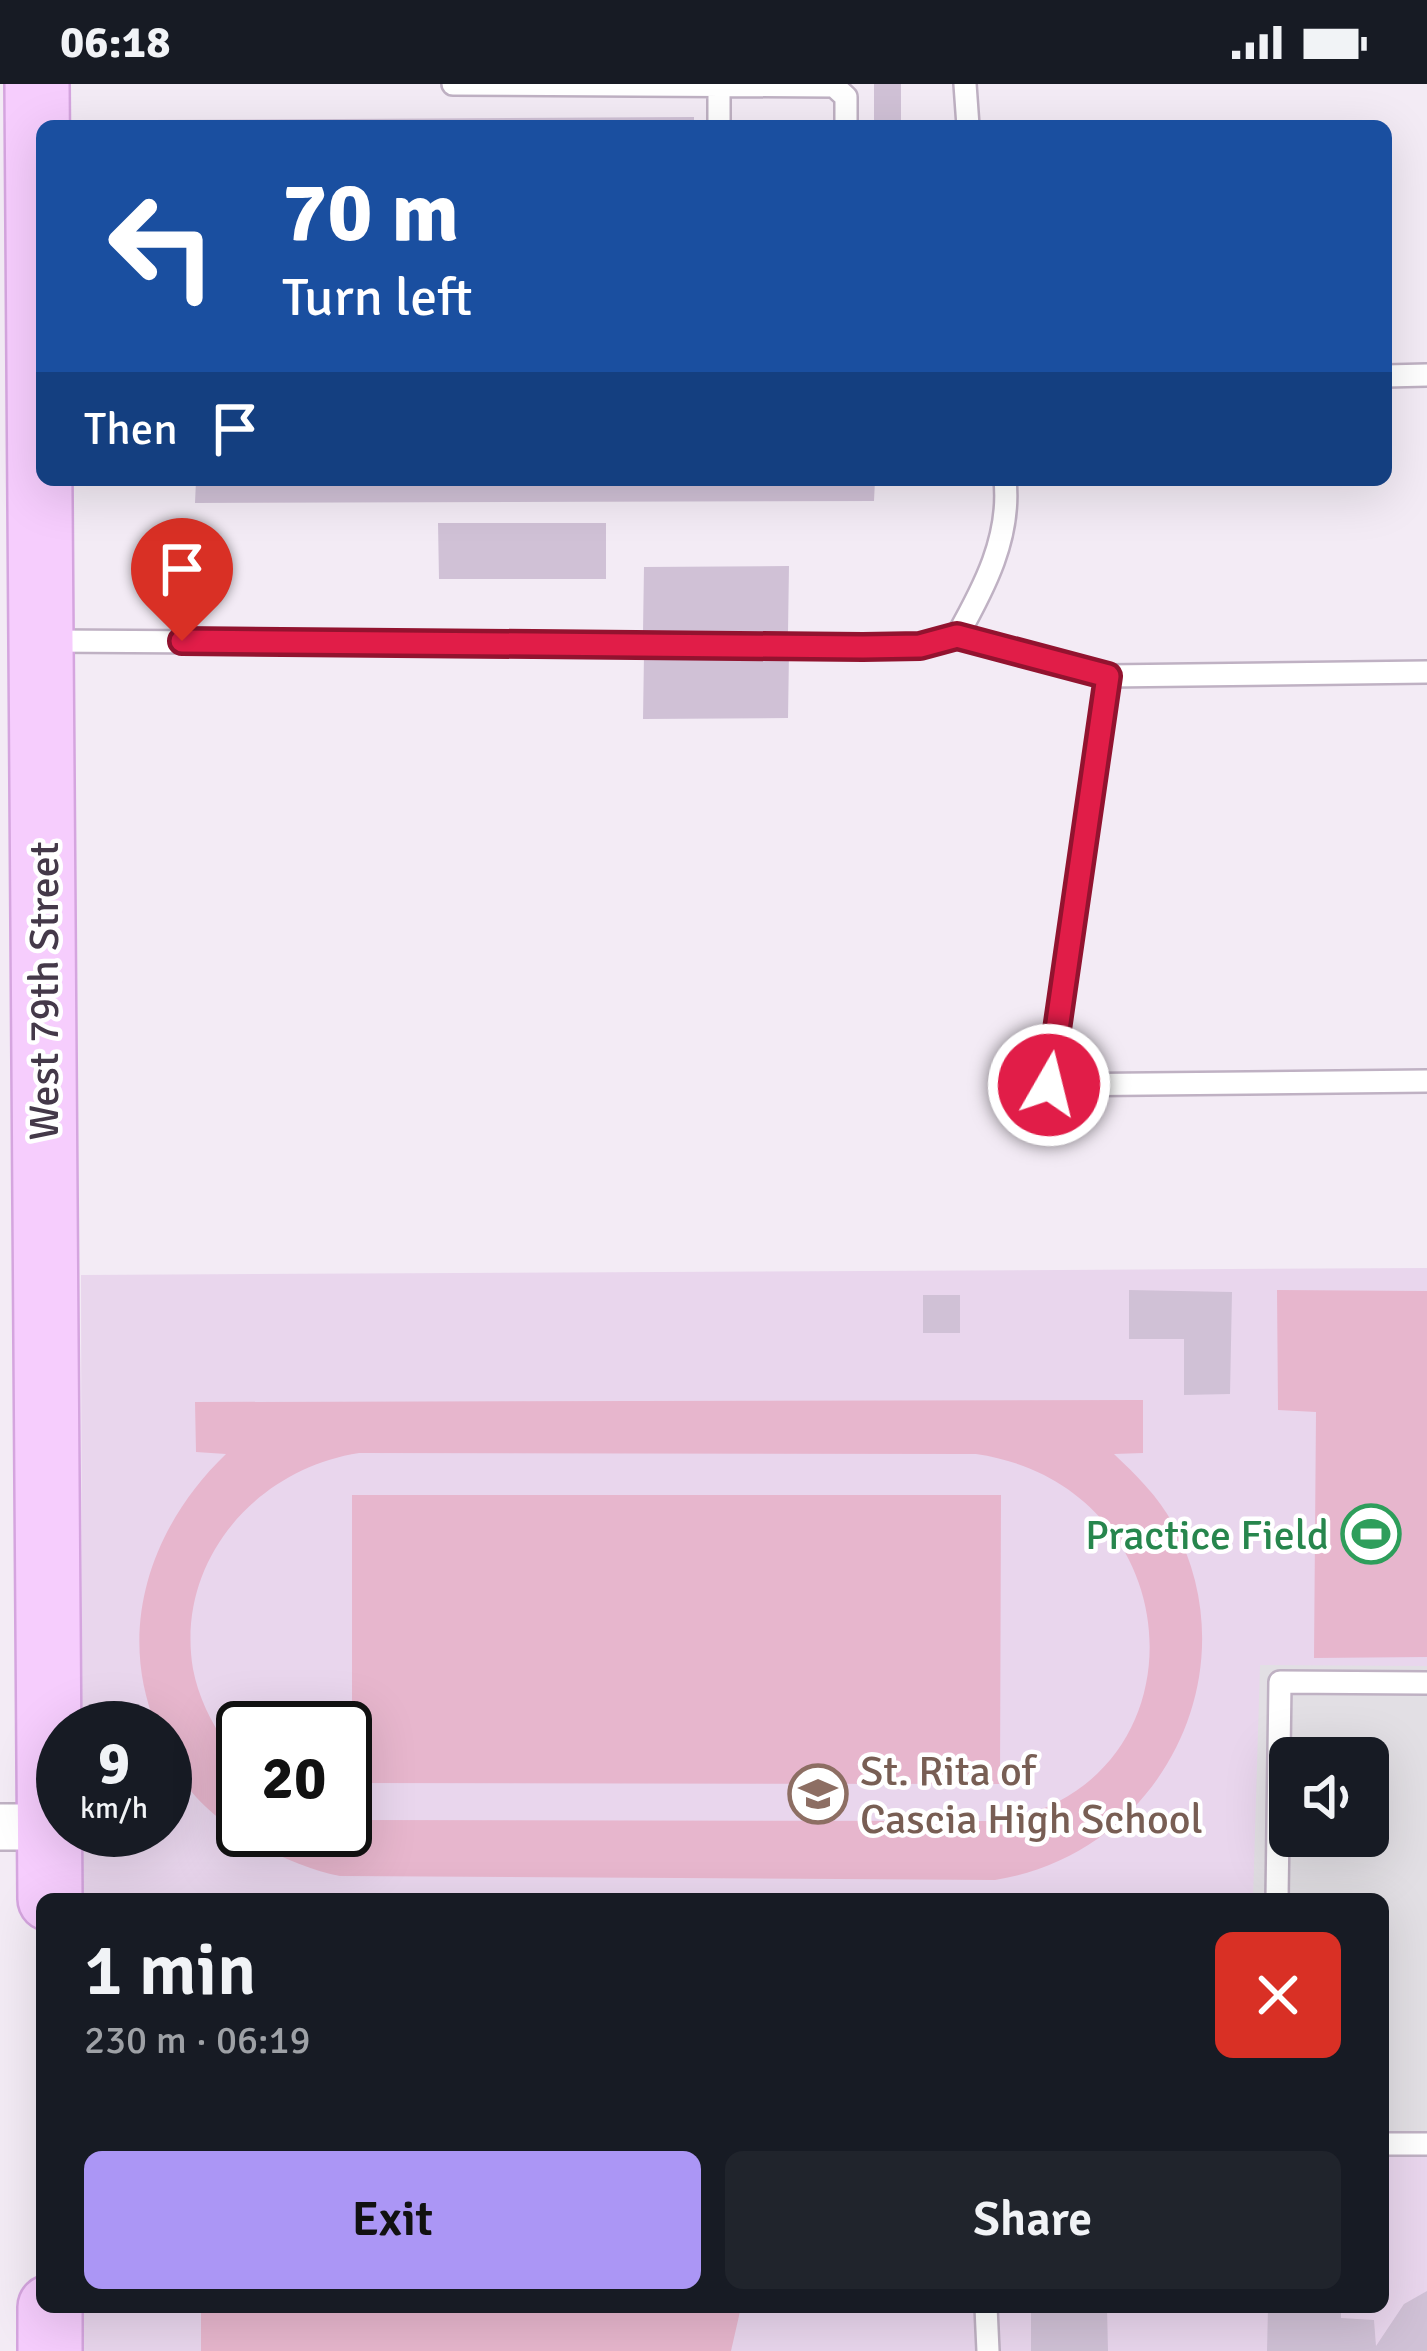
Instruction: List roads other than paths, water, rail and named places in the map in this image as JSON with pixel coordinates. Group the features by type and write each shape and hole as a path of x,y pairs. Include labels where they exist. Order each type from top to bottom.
{"main road":[{"name":"West 79th Street","path":"37,84 37,120"},
{"name":"West 79th Street","path":"36,486 21,641 25,1827 48,1893"},
{"path":"50,2313 50,2351"}],"lane":[{"path":"453,84 834,86 846,97 846,120"},
{"path":"965,84 968,120"},
{"path":"719,85 719,120"},
{"path":"1392,376 1427,375"},
{"path":"957,636 982,592 1003,535 1005,486"},
{"path":"21,641 863,647 920,646 957,636 1108,676 1427,672"},
{"path":"1108,676 1049,1085 1427,1081"},
{"path":"1276,1893 1280,1682 1427,1683"},
{"path":"1389,2144 1427,2144"},
{"path":"986,2313 988,2351"}],"place":[{"name":"Practice Field","path":"1371,1534"},
{"name":"St. Rita of Cascia High School","path":"818,1794"}]}
